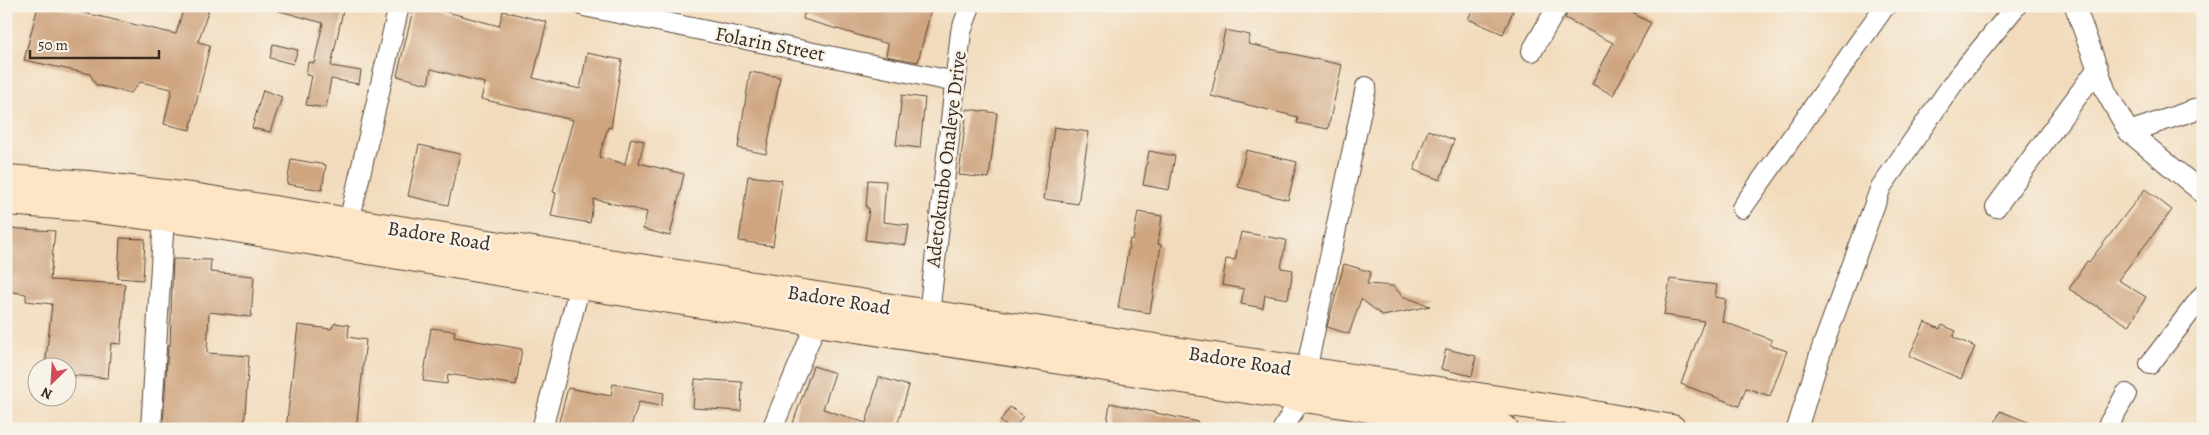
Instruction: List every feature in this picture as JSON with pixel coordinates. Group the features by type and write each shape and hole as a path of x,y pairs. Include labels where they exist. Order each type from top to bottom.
{"main road":[{"name":"Badore Road","path":"6,179 36,180 147,192 349,222 929,314 1571,411 1672,429"},
{"name":"Badore Road","path":"6,201 84,207 164,217 580,285 1504,429"},
{"path":"1438,418 1444,392"}],"street":[{"path":"349,222 399,6"},
{"name":"Folarin Street","path":"584,6 956,82"},
{"name":"Adetokunbo Onaleye Drive","path":"929,314 961,32 970,6"},
{"path":"1532,51 1558,6"},
{"path":"1742,208 1885,6"},
{"path":"1797,429 1821,351 1881,187 1957,78 2016,6"},
{"path":"2075,6 2106,92 2129,132 2203,193"},
{"path":"1996,207 2098,68"},
{"path":"1306,371 1366,86"},
{"path":"2129,132 2203,107"},
{"path":"151,429 164,217"},
{"path":"542,429 580,285"},
{"path":"2150,364 2203,295"},
{"path":"772,429 817,322"},
{"path":"2106,429 2126,394"},
{"path":"1283,429 1301,397"}],"building":[{"path":"38,6 54,6 176,34 184,6 210,6 198,42 210,45 190,130 164,124 172,89 140,82 131,93 96,85 90,74 24,60"},
{"path":"277,6 344,6 331,66 361,71 359,84 331,79 326,108 306,105 312,76 306,75 308,62 314,63 323,23 276,10"},
{"path":"414,6 425,6 499,26 503,11 547,22 533,78 580,89 587,53 622,60 611,128 608,127 599,157 625,164 631,138 644,141 639,163 684,174 670,236 643,229 647,212 594,199 590,223 551,216 556,193 553,192 573,120 481,99 485,83 431,69 428,84 397,76"},
{"path":"806,6 932,6 918,62 886,56 888,44 803,19"},
{"path":"1474,6 1503,6 1513,11 1503,34 1468,19"},
{"path":"1570,6 1619,6 1651,23 1613,95 1592,84 1613,43 1565,18"},
{"path":"1225,30 1250,35 1248,44 1342,65 1328,129 1297,123 1298,117 1211,96"},
{"path":"273,44 298,50 293,64 270,58"},
{"path":"750,72 780,77 766,154 738,148"},
{"path":"263,90 282,97 270,132 252,128"},
{"path":"902,95 925,98 920,148 896,145"},
{"path":"967,109 997,113 989,178 959,175"},
{"path":"1054,127 1089,132 1078,204 1044,199"},
{"path":"1428,130 1454,140 1440,180 1414,170"},
{"path":"419,145 460,154 448,205 408,196"},
{"path":"1246,150 1297,162 1288,200 1238,187"},
{"path":"1149,151 1175,156 1169,190 1143,185"},
{"path":"291,159 326,165 322,190 287,184"},
{"path":"748,176 782,180 773,246 739,241"},
{"path":"868,180 886,181 883,222 909,225 906,245 865,240 869,208 866,208"},
{"path":"2145,189 2172,210 2118,280 2146,297 2129,326 2069,289 2087,261 2089,262"},
{"path":"1138,212 1162,216 1158,244 1161,245 1150,313 1118,308 1130,239 1133,240"},
{"path":"6,228 55,231 50,280 125,284 121,344 111,343 108,378 78,376 78,358 46,358 52,304 26,301 26,294 6,291 12,244 6,244"},
{"path":"1241,232 1286,240 1281,268 1293,270 1288,299 1265,295 1263,308 1241,304 1244,289 1222,285 1226,259 1235,260"},
{"path":"120,238 145,239 143,280 118,278"},
{"path":"173,259 211,260 210,272 254,276 251,317 209,312 207,353 249,356 244,429 178,429 163,427 168,345 170,346"},
{"path":"1344,264 1371,272 1367,284 1394,286 1402,296 1430,306 1383,316 1361,299 1349,334 1327,327"},
{"path":"1670,279 1717,285 1715,297 1726,299 1722,321 1772,340 1770,345 1787,351 1770,396 1746,388 1739,406 1681,384 1704,321 1664,315"},
{"path":"1925,322 1940,329 1942,325 1956,331 1953,337 1975,347 1961,379 1909,356"},
{"path":"335,323 349,325 348,337 366,340 356,429 286,429 298,325 331,329"},
{"path":"431,328 455,331 454,337 522,349 516,385 448,374 447,384 423,381"},
{"path":"1446,349 1476,356 1472,376 1441,369"},
{"path":"813,366 835,373 823,409 866,423 879,377 909,386 896,429 791,429"},
{"path":"695,379 742,382 741,411 693,408"},
{"path":"613,384 664,393 661,406 639,402 630,429 557,429 568,388 611,396"},
{"path":"1110,403 1198,422 1198,429 1106,429"},
{"path":"1010,407 1023,416 1014,429 1010,429 1000,421"},
{"path":"2000,411 2043,428 2043,429 1993,429"}]}
